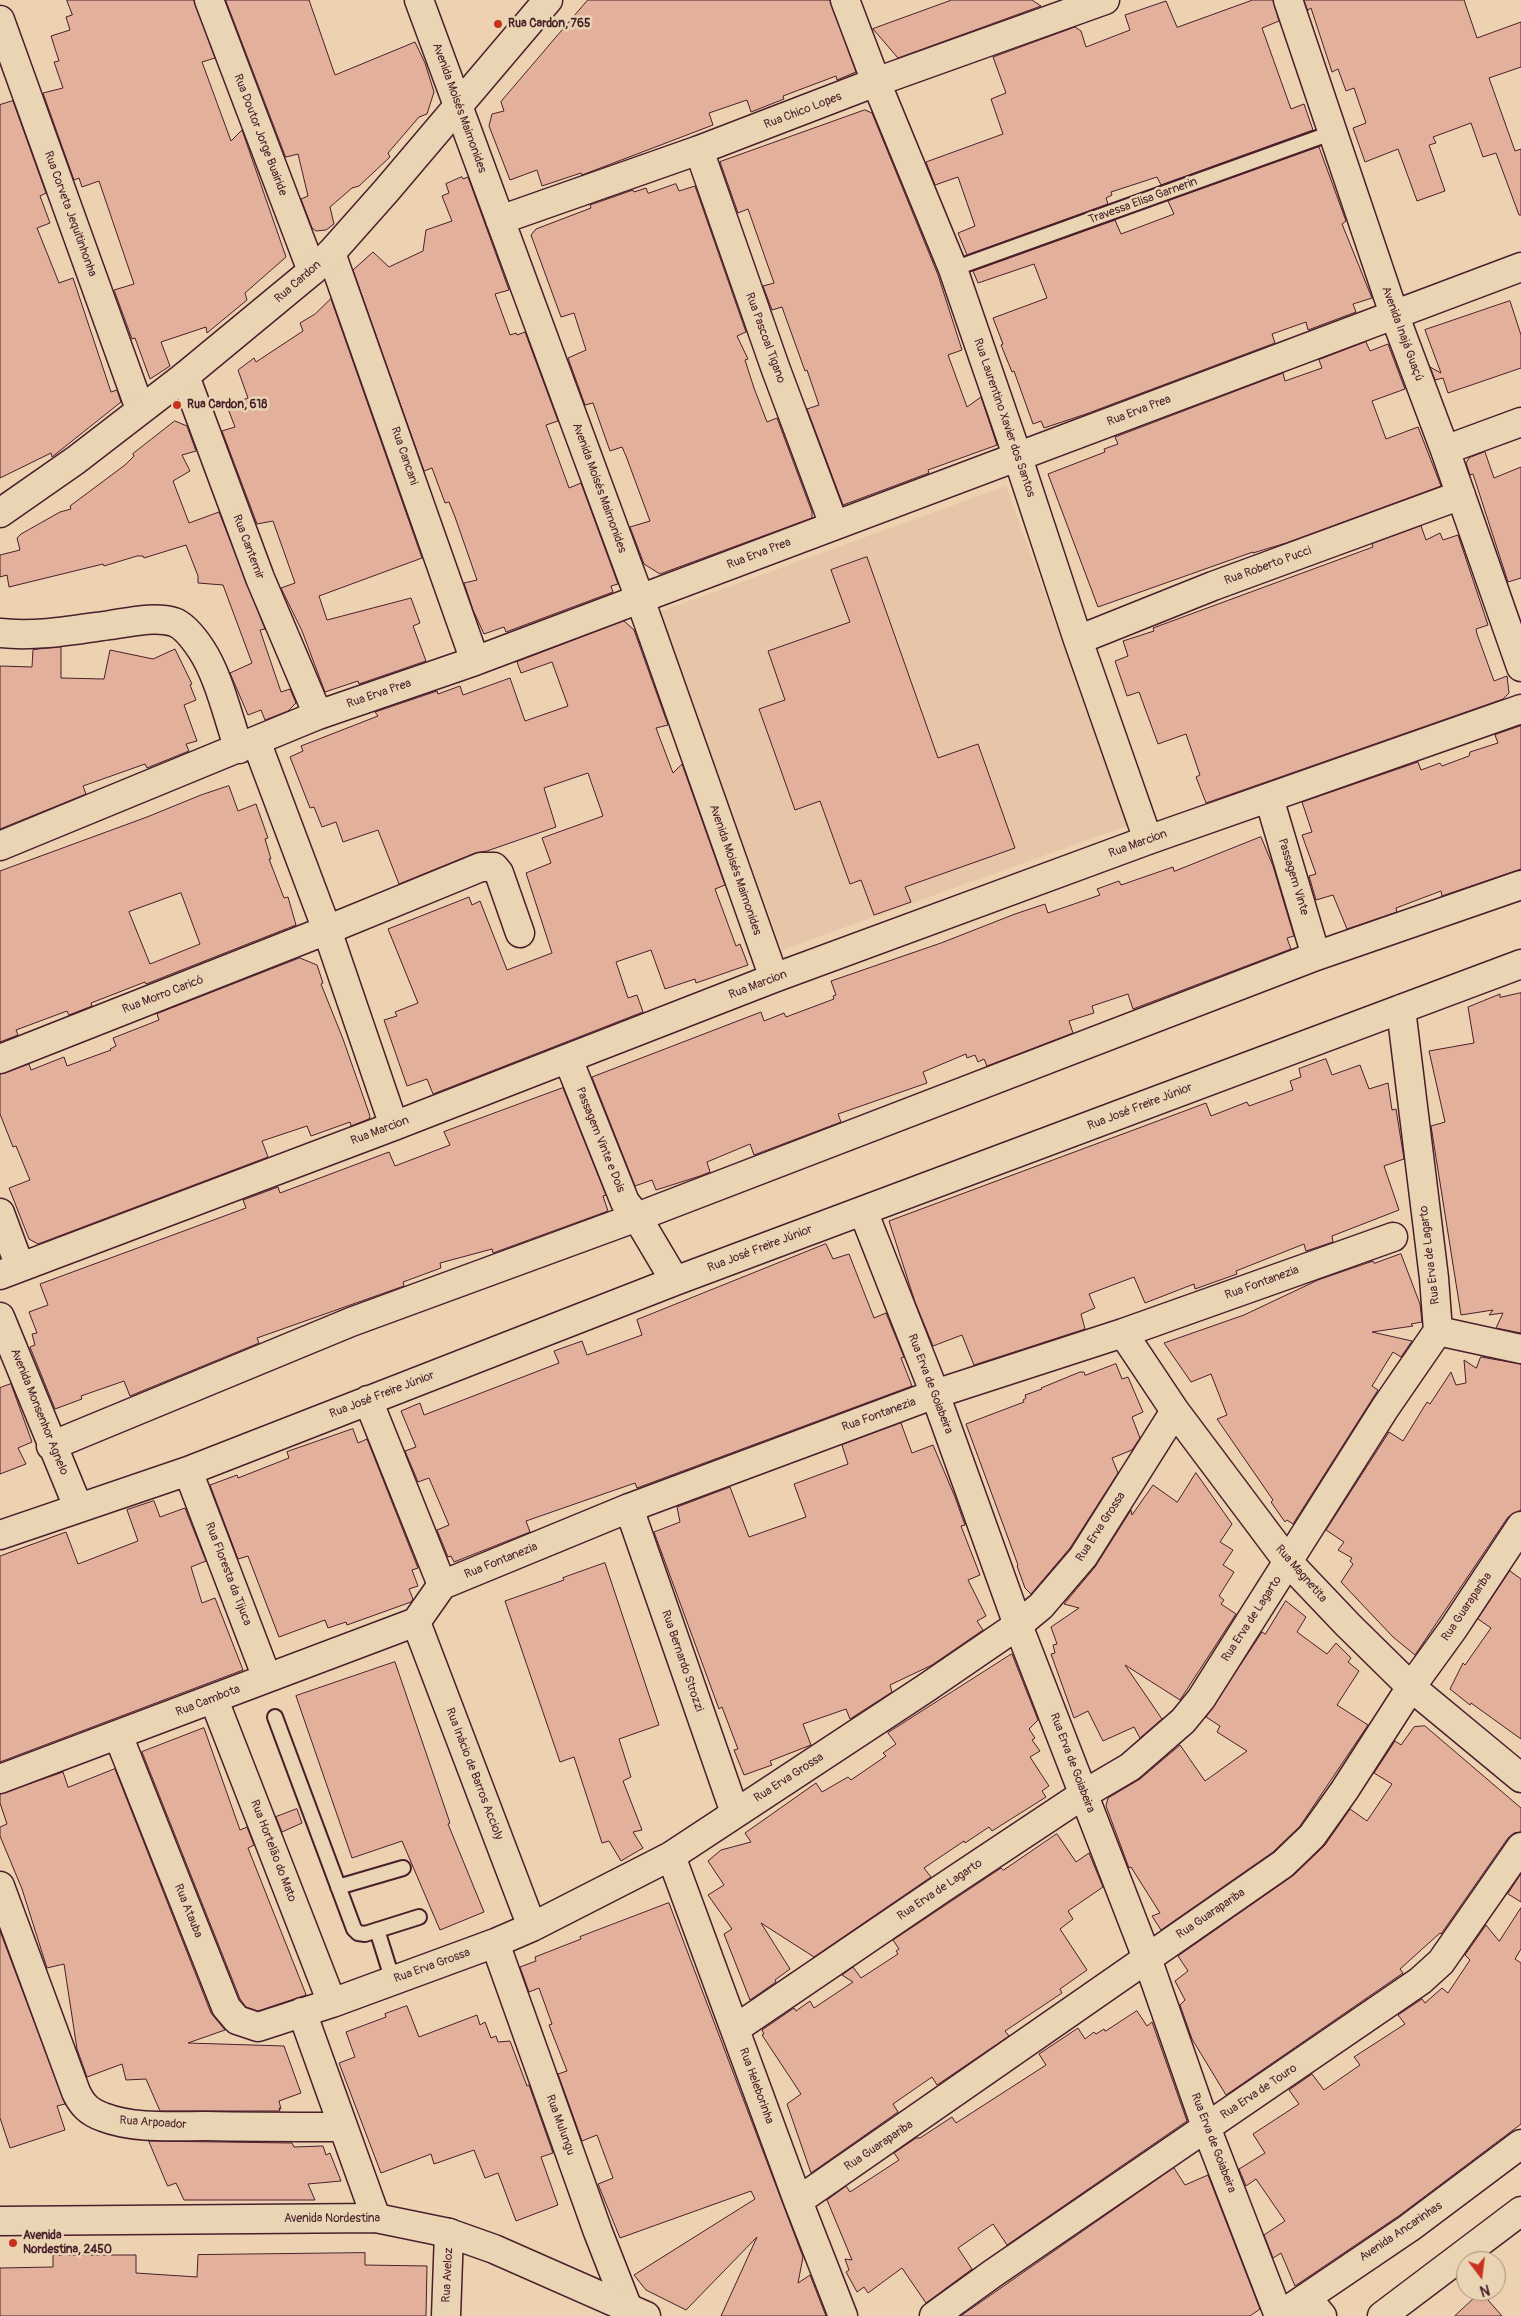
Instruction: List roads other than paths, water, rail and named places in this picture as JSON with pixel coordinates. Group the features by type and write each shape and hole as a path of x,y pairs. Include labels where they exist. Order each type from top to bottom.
{"street":[{"name":"Rua Doutor Jorge Buairide","path":"209,0 321,262"},
{"name":"Avenida Moisés Maimonides","path":"419,0 640,599 774,978"},
{"name":"Rua Cardon","path":"0,513 76,460 185,376 321,262 548,0"},
{"name":"Rua Laurentino Xavier dos Santos","path":"845,0 876,82 953,269 1078,640 1148,840"},
{"name":"Rua Chico Lopes","path":"500,220 699,150 876,82 1105,0"},
{"name":"Avenida Inajá Guaçú","path":"1288,0 1394,314 1461,495 1511,608 1521,667"},
{"name":"Rua Corveta Jequitinhonha","path":"0,20 140,409"},
{"name":"Rua Pascoal Tigano","path":"699,150 775,367 834,525"},
{"name":"Rua Cancani","path":"321,262 475,660"},
{"name":"Rua Erva Prea","path":"0,846 318,715 640,599 1521,267"},
{"name":"Rua Cantemir","path":"185,376 260,578 318,715"},
{"path":"1445,450 1521,422"},
{"name":"Rua Roberto Pucci","path":"1078,640 1214,586 1461,495"},
{"path":"0,633 16,635 148,620 175,622 190,634 201,650 248,745 327,930 394,1126"},
{"name":"Rua Marcion","path":"10,1271 394,1126 774,978 1148,840 1521,708"},
{"name":"Passagem Vinte","path":"1270,798 1316,956"},
{"name":"Rua Morro Caricó","path":"0,1059 481,867 494,867 499,874 520,933"},
{"path":"51,1446 351,1322 637,1217 1316,956 1521,885"},
{"name":"Rua José Freire Júnior","path":"0,1535 188,1471 675,1281 1521,964"},
{"name":"Rua Erva de Lagarto","path":"736,2029 941,1889 1084,1794 1130,1767 1183,1721 1201,1698 1289,1563 1385,1408 1438,1331 1434,1278 1401,1009"},
{"name":"Passagem Vinte e Dois","path":"568,1059 625,1202 637,1217 675,1281"},
{"name":"Rua Erva de Goiabeira","path":"863,1211 935,1394 1018,1626 1084,1794 1146,1958 1206,2127 1279,2316"},
{"path":"0,1213 10,1271"},
{"name":"Rua Fontanezia","path":"442,1585 629,1508 935,1394 1123,1333 1393,1237"},
{"name":"Avenida Monsenhor Agnelo","path":"0,1317 51,1446 78,1507"},
{"path":"1438,1331 1521,1349"},
{"name":"Rua Magnetita","path":"1123,1333 1175,1411 1289,1563 1411,1687 1521,1778"},
{"path":"368,1400 442,1585 416,1622"},
{"name":"Rua Erva Grossa","path":"302,2012 332,2003 495,1943 532,1927 671,1856 1018,1626 1041,1606 1083,1557 1175,1411"},
{"name":"Rua Floresta da Tijuca","path":"188,1471 267,1678"},
{"name":"Rua Bernardo Strozzi","path":"629,1508 734,1814"},
{"name":"Rua Guarapariba","path":"798,2201 922,2117 1146,1958 1283,1864 1312,1836 1521,1526"},
{"name":"Rua Cambota","path":"0,1779 214,1700 416,1622"},
{"name":"Rua Inácio de Barros Accioly","path":"416,1622 532,1927"},
{"name":"Rua Hortelão do Mato","path":"214,1700 332,2003"},
{"name":"Rua Atauba","path":"118,1735 226,2007 237,2020 258,2027 302,2012"},
{"name":"Rua Erva de Touro","path":"934,2316 992,2274 1420,1981 1441,1962 1521,1847"},
{"name":"Rua Heleborinha","path":"671,1856 798,2201 843,2316"},
{"name":"Rua Arpoador","path":"0,1886 73,2085 81,2103 90,2111 125,2123 167,2126 342,2128"},
{"name":"Rua Mulungu","path":"495,1943 598,2232 637,2311"},
{"path":"302,2012 342,2128 376,2218"},
{"name":"Avenida Ancarinhas","path":"1279,2316 1315,2307 1340,2273 1409,2228 1521,2144"},
{"path":"1382,2316 1521,2211"},
{"name":"Avenida Nordestina","path":"0,2221 376,2218 450,2233 494,2249 637,2311"},
{"name":"Rua Aveloz","path":"446,2316 450,2233"}],"lane":[{"name":"Travessa Elisa Garnerin","path":"953,269 1334,132"},
{"path":"275,1717 354,1929 358,1933 365,1934 419,1917"},
{"path":"338,1887 403,1868"},
{"path":"377,1930 392,1981"}],"place":[{"name":"Rua Cardon, 765","path":"498,24"},
{"name":"Rua Cardon, 618","path":"177,405"},
{"name":"Avenida Nordestina, 2450","path":"13,2243"}]}
